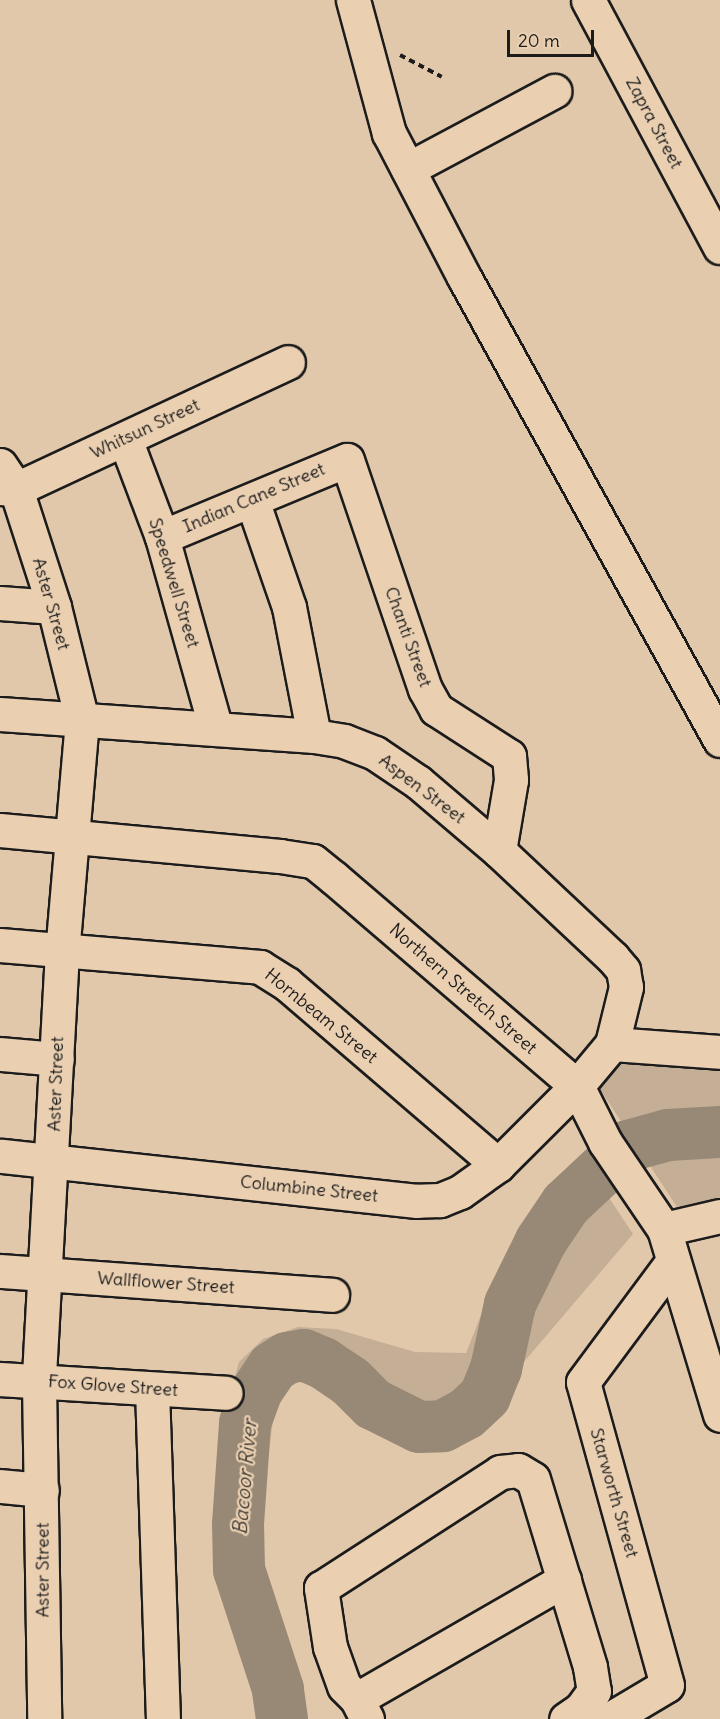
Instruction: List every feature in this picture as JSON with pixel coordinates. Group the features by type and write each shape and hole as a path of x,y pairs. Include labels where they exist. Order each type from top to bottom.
{"street":[{"path":"353,0 389,133 720,740"},
{"name":"Zapra Street","path":"588,0 720,247"},
{"path":"408,169 554,91"},
{"name":"Whitsun Street","path":"5,481 125,439 288,362"},
{"name":"Speedwell Street","path":"125,439 162,537 216,729"},
{"name":"Indian Cane Street","path":"162,537 347,460"},
{"name":"Chanti Street","path":"347,460 425,689 436,709 509,756 511,780 499,851"},
{"name":"Aster Street","path":"5,481 54,607 82,720 62,951 54,1160 39,1382 44,1719"},
{"path":"252,500 289,607 314,736"},
{"path":"0,603 54,607"},
{"name":"Aspen Street","path":"0,714 314,736 344,741 375,753 418,782 499,851 623,970 626,987 612,1044 577,1086"},
{"name":"Northern Stretch Street","path":"0,830 72,835 312,861 577,1086 605,1142 628,1173 663,1229 720,1415"},
{"name":"Hornbeam Street","path":"0,945 260,967 287,984 498,1165"},
{"path":"612,1044 720,1053"},
{"path":"0,1054 57,1059"},
{"name":"Columbine Street","path":"0,1156 54,1160 417,1201 440,1200 459,1192 498,1165 577,1086"},
{"path":"663,1229 720,1216"},
{"name":"Starworth Street","path":"610,1719 667,1685 583,1382 673,1261"},
{"name":"Wallflower Street","path":"0,1271 333,1295"},
{"name":"Fox Glove Street","path":"0,1379 226,1393"},
{"path":"152,1389 163,1719"},
{"path":"564,1580 362,1709 344,1686 330,1647 321,1588 500,1472 518,1470 533,1479 564,1580 594,1691 581,1709 566,1719"},
{"path":"0,1486 42,1490"}],"shaded area":[{"path":"667,1029 700,1035 720,1051 720,1198 677,1207 596,1083 629,1031"},
{"path":"586,1163 633,1234 523,1363 493,1421 456,1445 425,1450 387,1438 314,1379 278,1381 256,1553 288,1658 299,1719 266,1719 229,1556 230,1395 239,1362 263,1339 298,1327 336,1329 415,1352 466,1353 496,1277"}],"waterway":[{"name":"Bacoor River","path":"282,1719 278,1689 239,1570 238,1524 245,1423 256,1392 273,1367 287,1358 304,1355 323,1363 350,1381 373,1404 419,1427 443,1426 466,1414 485,1396 496,1369 510,1304 541,1241 566,1204 628,1146 668,1135 720,1132"}]}
